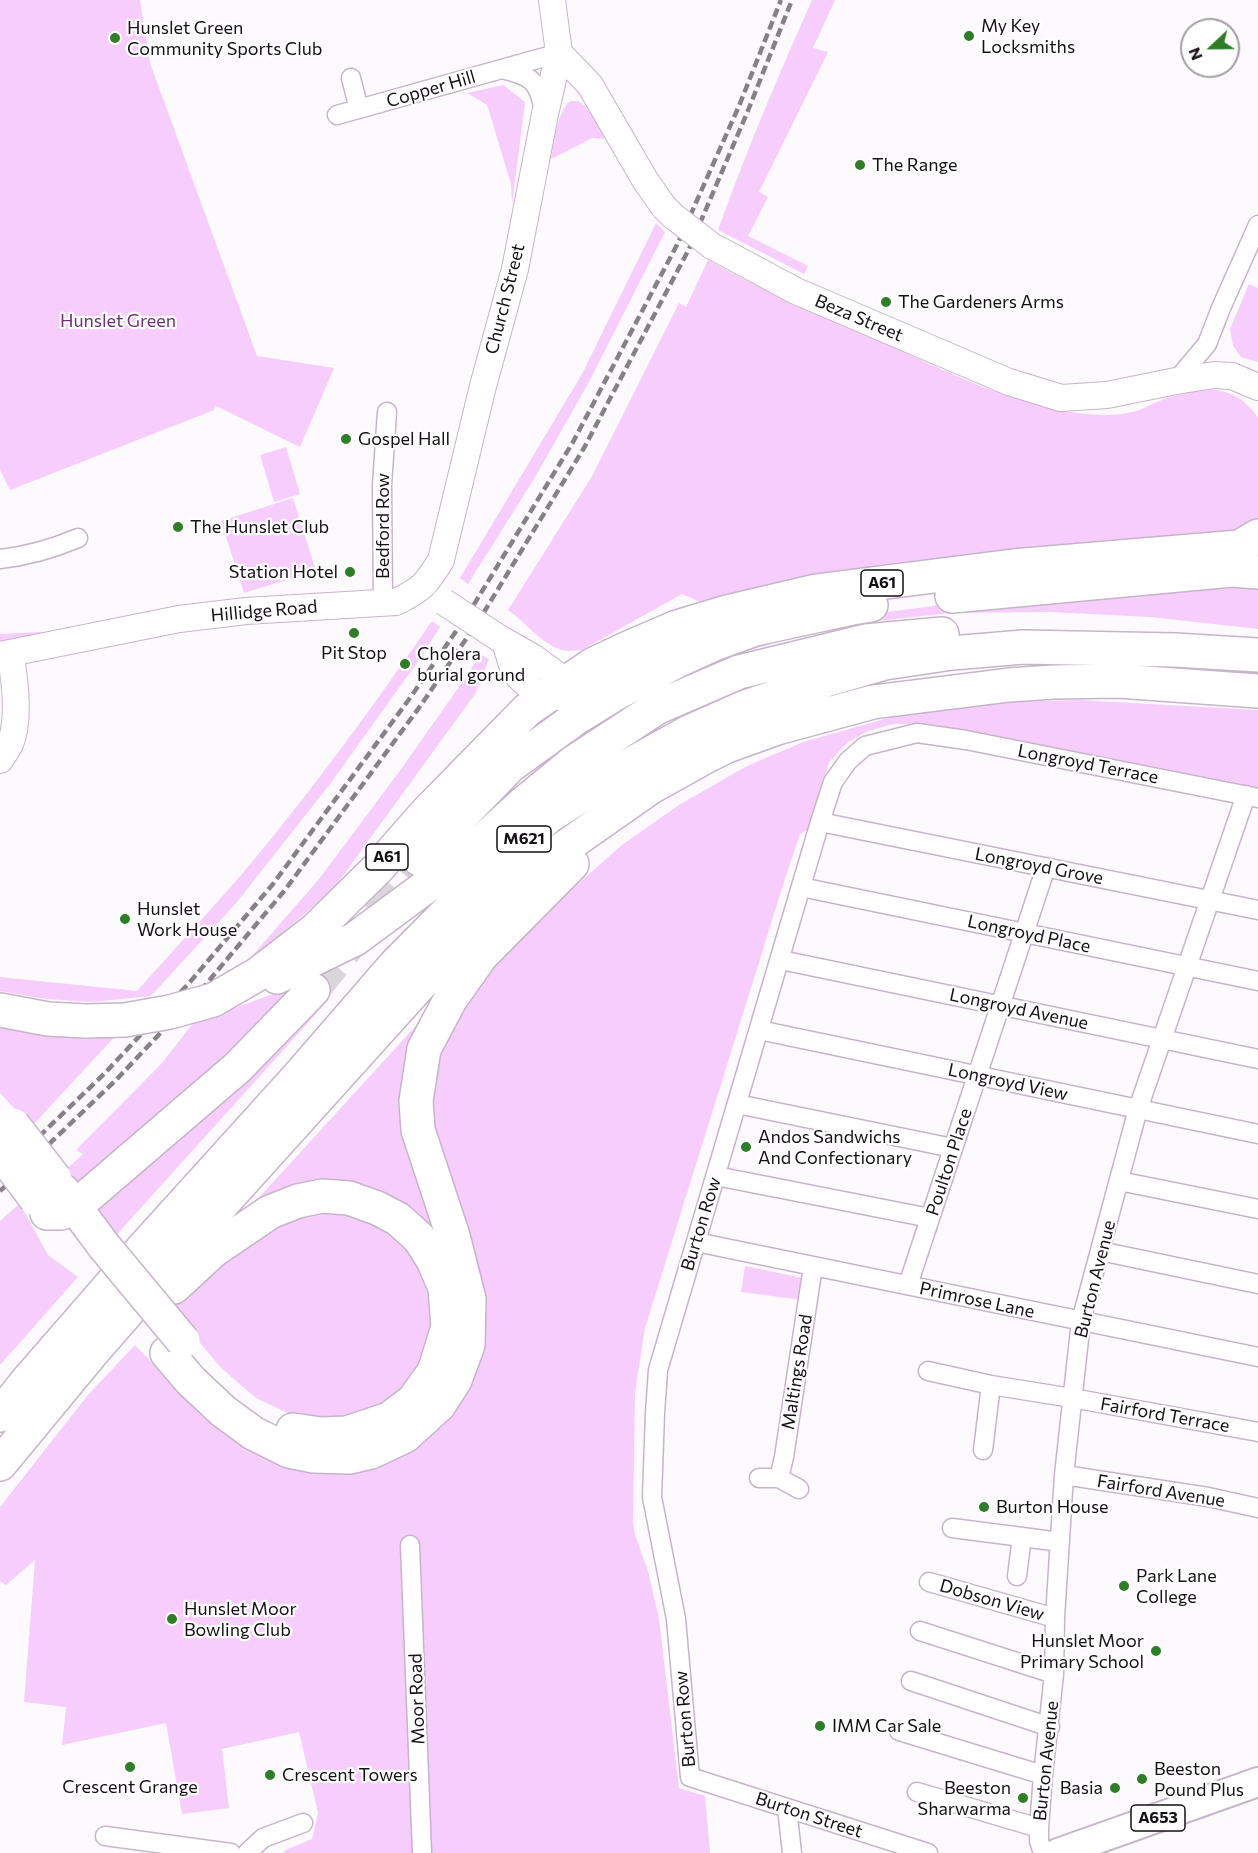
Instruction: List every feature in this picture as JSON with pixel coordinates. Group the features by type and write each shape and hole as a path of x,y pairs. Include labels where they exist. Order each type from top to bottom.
{"highway":[{"name":"A61","path":"0,1010 48,1019 125,1020 170,1012 213,1000 258,974 315,930 377,869 427,812 527,710 561,692 592,665 677,627 726,612 816,591 1013,566 1239,547 1258,536"},
{"name":"A61","path":"419,859 510,766 558,731 615,694 679,660 755,629 852,608 981,593 1232,570 1258,572"},
{"path":"213,1000 256,987 355,939 462,860 524,803 574,762 658,707 739,672 866,641 948,634 1108,635 1258,652"},
{"name":"M621","path":"0,1415 28,1380 297,1078 393,966 485,874 549,816 628,766 689,732 743,708 885,663 952,652 1023,647 1258,652"},
{"name":"M621","path":"0,1464 90,1355 198,1231 427,977 520,883 554,855 651,787 727,746 777,728 873,702 1009,685 1065,682 1118,681 1258,691"},
{"path":"175,1347 191,1381 223,1411 254,1433 289,1451 314,1456 350,1457 371,1452 405,1436 439,1405 455,1380 468,1345 469,1299 453,1236 418,1130 416,1101 424,1049 450,1000 481,956 651,787"},
{"path":"53,1200 237,1068 313,990"},
{"path":"4,1129 53,1200 96,1254 175,1347 219,1381 247,1407 294,1430 321,1434 347,1433 389,1419 413,1401 435,1372 448,1327 445,1288 433,1260 418,1238 398,1219 377,1208 348,1198 322,1196 298,1201 270,1212 214,1250 144,1313 51,1403"}],"main road":[{"name":"A653","path":"1058,1853 1258,1782"}],"street":[{"name":"Church Street","path":"419,591 441,560 483,386 515,269 559,53 552,0"},
{"name":"Copper Hill","path":"337,115 559,53"},
{"name":"Beza Street","path":"559,53 590,85 645,180 664,207 712,246 796,291 1009,382 1061,398 1107,395 1214,375 1232,376 1257,388"},
{"path":"502,69 523,74 533,80 540,92 545,114"},
{"path":"351,78 359,109"},
{"path":"1176,381 1207,344 1258,225"},
{"name":"Bedford Row","path":"383,603 382,485 387,412"},
{"path":"0,559 22,557 48,550 78,538"},
{"path":"419,591 444,602 502,640 514,671 533,690 561,692 592,688 631,664 679,660"},
{"name":"Hillidge Road","path":"0,760 10,744 15,728 15,708 5,655 179,619 246,611 396,602 419,591"},
{"path":"558,731 567,715 561,692"},
{"name":"Longroyd Terrace","path":"917,732 1252,796"},
{"name":"Burton Row","path":"690,1777 676,1619 652,1497 658,1370 820,822 834,782 848,761 865,746 917,732"},
{"name":"Burton Avenue","path":"1043,1853 1039,1840 1039,1828 1054,1674 1064,1475 1081,1321 1138,1109 1210,900 1252,796"},
{"name":"Longroyd Grove","path":"820,822 1258,910"},
{"name":"Poulton Place","path":"908,1285 1046,867"},
{"name":"Longroyd Place","path":"801,888 1258,981"},
{"name":"Longroyd Avenue","path":"781,960 1258,1059"},
{"name":"Longroyd View","path":"759,1030 1258,1134"},
{"path":"737,1104 953,1148"},
{"path":"716,1176 930,1218"},
{"path":"1119,1181 1258,1209"},
{"name":"Primrose Lane","path":"696,1242 1258,1357"},
{"path":"1100,1251 1258,1284"},
{"name":"Maltings Road","path":"779,1478 813,1266"},
{"name":"Fairford Terrace","path":"928,1371 991,1385 1258,1432"},
{"path":"982,1450 991,1385"},
{"name":"Fairford Avenue","path":"1064,1475 1197,1495 1258,1508"},
{"path":"759,1478 779,1478 799,1489"},
{"path":"952,1528 1060,1542"},
{"path":"1017,1576 1022,1537"},
{"name":"Moor Road","path":"410,1545 422,1853"},
{"name":"Dobson View","path":"929,1582 1056,1618"},
{"path":"920,1631 1054,1674"},
{"path":"911,1681 1050,1727"},
{"path":"899,1731 1043,1775"},
{"name":"Burton Street","path":"690,1777 928,1853"},
{"path":"917,1792 1039,1828"},
{"path":"787,1808 792,1853"},
{"path":"247,1853 263,1838 303,1823"},
{"path":"105,1836 231,1853"}],"green space":[{"name":"Hunslet Green","path":"0,0 140,0 150,63 257,356 334,368 300,447 216,406 214,410 10,490 0,470"},
{"path":"812,0 835,0 813,48 828,52 759,192 768,197 748,236 808,266 804,274 718,230 763,114"},
{"path":"503,85 525,102 512,205 511,184 487,105 467,93"},
{"path":"570,101 578,101 586,107 609,139 592,138 551,159 559,120"},
{"path":"656,223 665,232 590,380 534,479 468,584 460,578 582,374"},
{"path":"708,260 761,287 961,378 1006,395 1051,408 1111,415 1134,411 1198,390 1225,392 1237,397 1258,418 1258,518 1240,532 712,604 682,594 582,650 559,649 543,640 508,610 591,478 679,303 686,307"},
{"path":"1249,284 1258,288 1258,362 1241,357 1233,346 1230,329"},
{"path":"286,447 300,494 274,502 260,455"},
{"path":"293,498 316,571 244,593 221,521"},
{"path":"1258,581 1258,629 1150,617 1050,612 951,613 858,623 801,635 747,651 664,685 700,661 855,616 949,604"},
{"path":"432,621 440,627 330,784 237,902 151,996 92,1002 46,999 0,991 0,977 137,991 224,895 276,833 345,744"},
{"path":"59,631 0,643 0,634"},
{"path":"480,654 489,659 475,694 334,888 279,936 252,956 319,879 399,772"},
{"path":"1080,700 1258,710 1258,790 971,732 922,724 894,724 868,731 848,742 829,762 809,829 800,834 784,882 645,1328 635,1392 633,1521 635,1535 648,1571 659,1619 679,1788 705,1796 710,1853 283,1853 312,1839 318,1813 299,1732 222,1749 229,1808 182,1814 166,1723 62,1745 66,1707 24,1702 35,1560 6,1585 0,1581 0,1507 88,1395 135,1345 203,1417 251,1451 295,1465 377,1463 423,1444 456,1409 476,1370 436,1152 429,1097 436,1052 462,1003 513,941 622,845 679,805 745,767 803,742 920,709 965,703"},
{"path":"289,988 294,992 241,1045 76,1188 61,1174 83,1154 76,1150 162,1063 197,1018 224,1012"},
{"path":"444,995 414,1060 452,1250 399,1205 244,1214"},
{"path":"318,1000 324,1005 110,1242 98,1211 104,1199"},
{"path":"0,1025 119,1032 33,1125 25,1120 0,1093"},
{"path":"18,1205 24,1211 48,1255 78,1277 0,1365 0,1221"},
{"path":"309,1208 374,1215 430,1272 435,1341 398,1399 331,1422 294,1416 256,1398 221,1368 171,1308 246,1242"},
{"path":"745,1266 803,1278 803,1300 741,1292"}],"tunnel":[{"path":"313,990 419,859"}],"railway":[{"path":"0,1174 104,1074 190,982 273,884 410,698 470,611 573,442 678,243 739,106 781,0"},
{"path":"0,1191 116,1080 202,989 285,890 421,705 481,617 584,448 689,249 792,0"}],"place":[{"name":"My Key Locksmiths","path":"969,36"},
{"name":"Hunslet Green Community Sports Club","path":"115,38"},
{"name":"The Range","path":"860,165"},
{"name":"The Gardeners Arms","path":"886,302"},
{"name":"Gospel Hall","path":"346,439"},
{"name":"The Hunslet Club","path":"178,527"},
{"name":"Station Hotel","path":"350,572"},
{"name":"Pit Stop","path":"354,633"},
{"name":"Cholera burial gorund","path":"405,664"},
{"name":"Hunslet Work House","path":"125,919"},
{"name":"Andos Sandwichs And Confectionary","path":"746,1147"},
{"name":"Burton House","path":"984,1507"},
{"name":"Park Lane College","path":"1124,1586"},
{"name":"Hunslet Moor Bowling Club","path":"172,1619"},
{"name":"Hunslet Moor Primary School","path":"1156,1651"},
{"name":"IMM Car Sale","path":"820,1726"},
{"name":"Crescent Grange","path":"130,1767"},
{"name":"Crescent Towers","path":"270,1775"},
{"name":"Beeston Pound Plus","path":"1142,1779"},
{"name":"Basia","path":"1115,1788"},
{"name":"Beeston Sharwarma","path":"1023,1798"}]}
